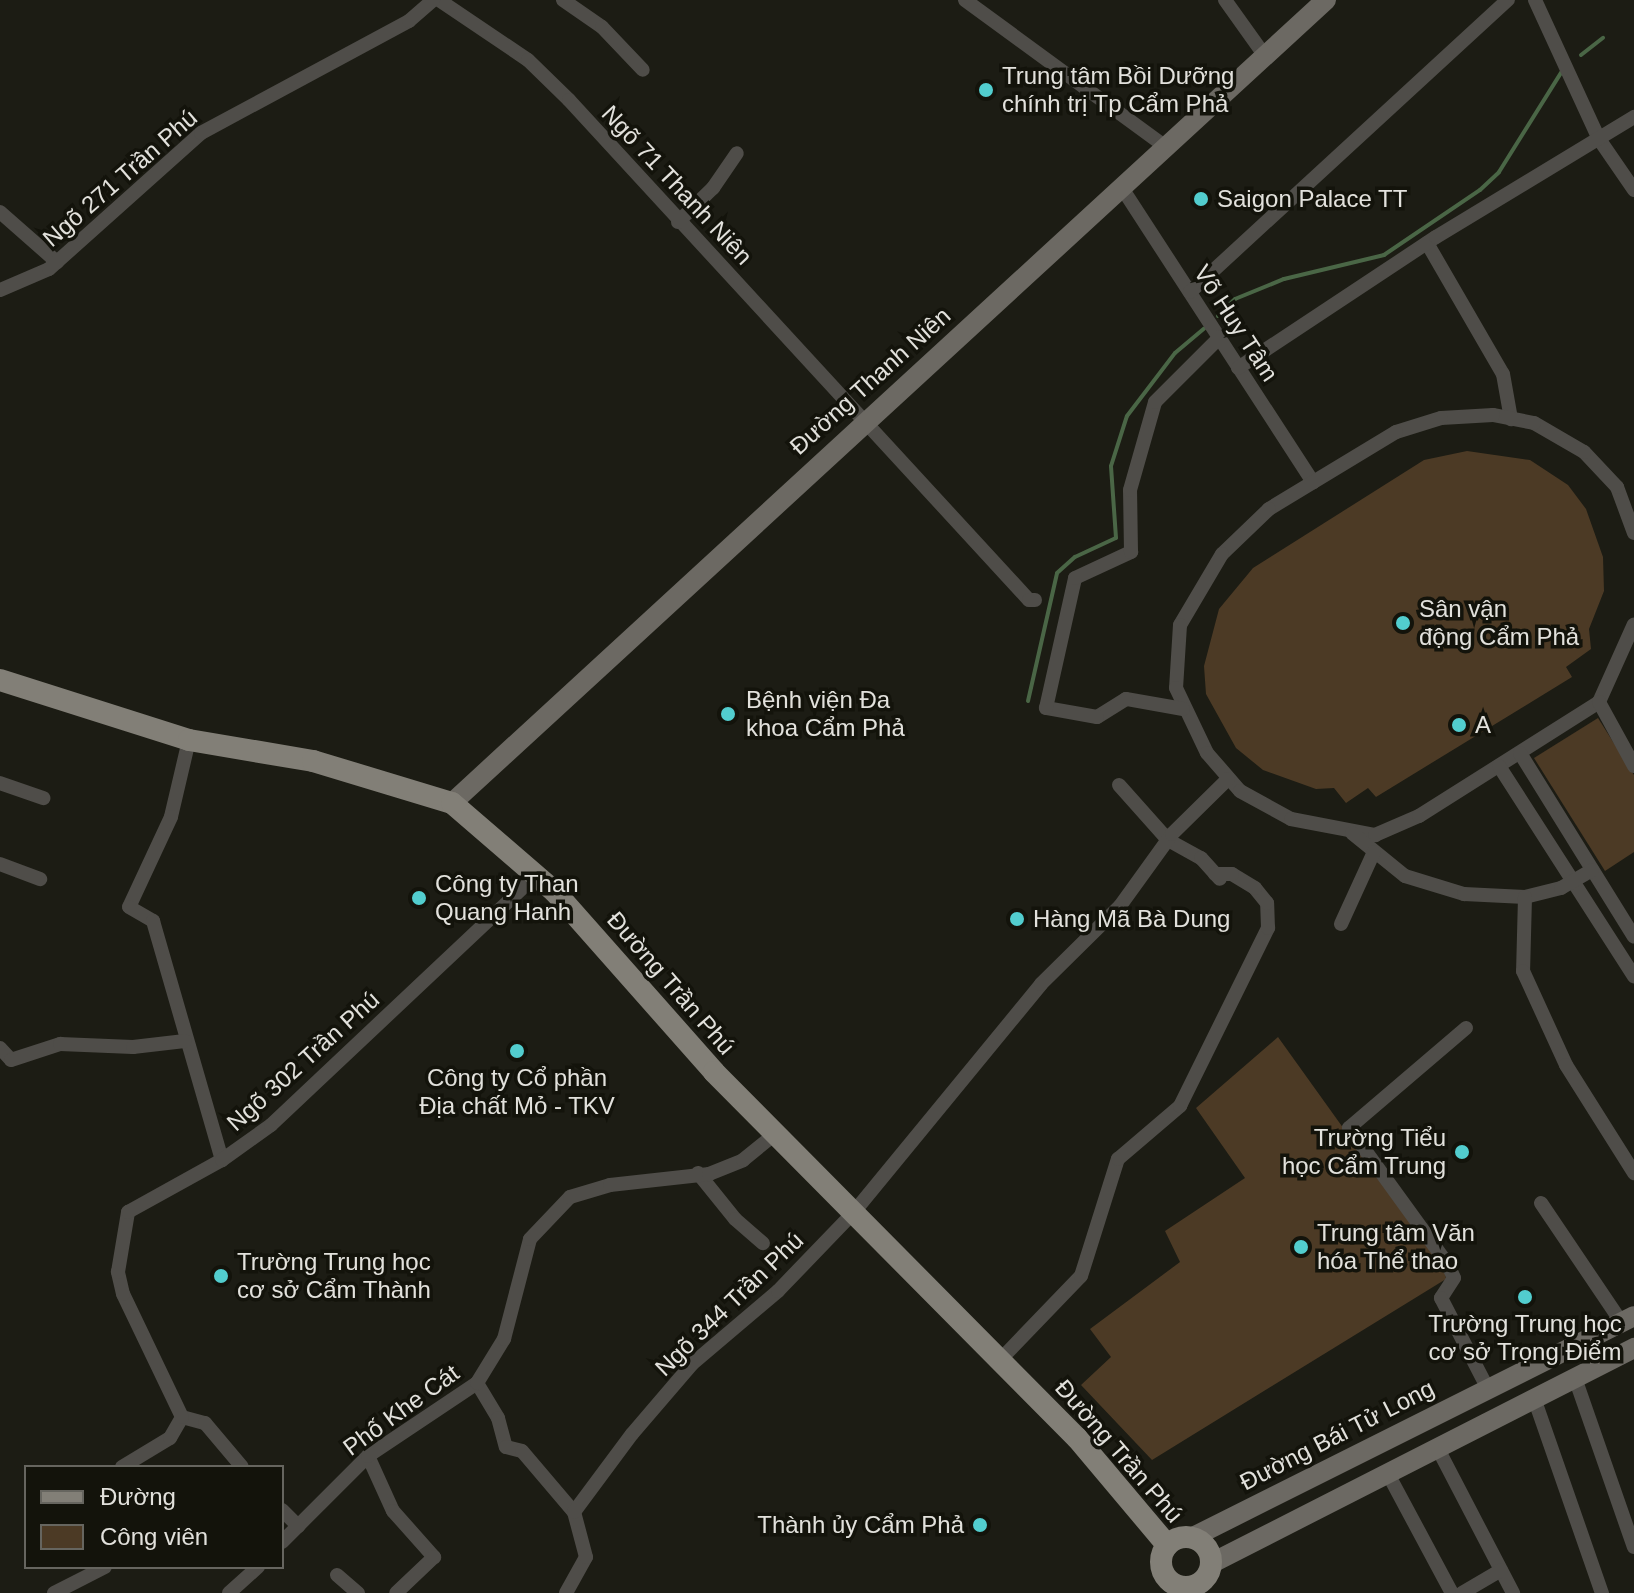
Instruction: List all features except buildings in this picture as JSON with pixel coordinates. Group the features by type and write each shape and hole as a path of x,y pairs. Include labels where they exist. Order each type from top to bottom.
{"main road":[{"name":"Đường Trần Phú","path":"0,680 189,740 313,761 452,803 555,892 775,1134 1077,1438 1167,1545"},
{"path":"1193,1537 1206,1546 1212,1563 1198,1589 1175,1585 1163,1573 1167,1545 1193,1537"}],"street":[{"name":"Ngõ 71 Thanh Niên","path":"436,0 528,60 1029,600 1035,600"},
{"name":"Ngõ 271 Trần Phú","path":"0,290 57,262 201,133 409,21 436,0"},
{"path":"563,0 602,27 643,70"},
{"path":"965,0 1167,148"},
{"path":"1225,0 1265,56"},
{"name":"Đường Thanh Niên","path":"452,803 863,421 1167,148 1326,0"},
{"path":"1190,292 1508,0"},
{"path":"1535,0 1599,139 1634,190"},
{"path":"1238,368 1427,243 1634,117"},
{"path":"678,222 713,188 737,153"},
{"name":"Võ Huy Tâm","path":"1122,188 1313,482"},
{"path":"0,212 57,262"},
{"path":"1427,243 1503,374 1511,419"},
{"path":"1183,709 1126,699 1097,717 1046,708 1075,578 1131,552 1130,490 1155,402 1220,337"},
{"path":"1634,533 1617,487 1584,452 1534,423 1511,419 1441,418 1396,432 1269,509 1232,545 1196,592 1180,625 1175,657 1183,709 1228,779 1291,819 1375,835 1419,816 1599,702 1634,624"},
{"path":"1599,702 1634,766"},
{"path":"189,740 171,817 129,907 153,921 185,1041 222,1160"},
{"path":"1520,753 1634,937"},
{"path":"1499,766 1634,976"},
{"name":"Ngõ 344 Trần Phú","path":"574,1512 692,1364 778,1291 854,1212 1041,984 1120,906 1168,840 1228,779"},
{"path":"0,783 43,798"},
{"path":"1001,1359 1081,1276 1118,1159 1180,1106 1268,928 1267,903 1255,888 1232,874 1220,878 1201,858 1168,840 1119,785"},
{"path":"1352,833 1405,876 1429,886 1507,899 1525,897 1574,882 1592,870"},
{"path":"1341,924 1374,852"},
{"path":"0,864 40,879"},
{"name":"Ngõ 302 Trần Phú","path":"182,1417 123,1294 118,1272 128,1212 222,1160 326,1076 534,877"},
{"path":"1525,897 1523,971 1566,1065 1634,1173"},
{"path":"1466,1028 1349,1128 1448,1265 1454,1278 1441,1298 1488,1389"},
{"path":"0,1048 11,1060 60,1044 133,1047 185,1041"},
{"name":"Phố Khe Cát","path":"284,1540 368,1456 477,1383 504,1339 530,1239 548,1215 582,1192 698,1173 743,1160 775,1134"},
{"path":"698,1173 735,1219 763,1243"},
{"path":"1541,1203 1628,1320"},
{"name":"Đường Bái Tử Long","path":"1193,1537 1628,1320"},
{"path":"1580,1343 1595,1368"},
{"path":"1212,1563 1634,1348"},
{"path":"1575,1378 1634,1547"},
{"path":"477,1383 498,1418 506,1447 522,1451 574,1512 586,1557 566,1593"},
{"path":"1534,1398 1602,1593"},
{"path":"125,1465 170,1438 182,1417 205,1423 240,1465"},
{"path":"1371,1447 1452,1593"},
{"path":"1437,1447 1513,1593"},
{"path":"368,1456 393,1511 434,1557 396,1593"},
{"path":"284,1512 298,1526"},
{"path":"54,1593 101,1569"},
{"path":"229,1593 256,1569"},
{"path":"1462,1593 1501,1570"},
{"path":"337,1575 358,1593"}],"green space":[{"name":"Sân vận động Cẩm Phả","path":"1467,451 1530,460 1568,485 1586,509 1603,557 1604,591 1589,629 1591,649 1566,667 1572,677 1376,797 1368,788 1346,803 1334,788 1316,789 1263,770 1236,748 1206,694 1204,666 1219,609 1253,568 1424,460"},
{"path":"1598,718 1634,775 1634,852 1605,871 1534,758"},
{"name":"Trung tâm Văn hóa Thể thao","path":"1278,1037 1445,1270 1446,1279 1152,1460 1081,1385 1111,1357 1090,1329 1180,1262 1165,1231 1245,1178 1196,1108"}],"waterway":[{"path":"1581,55 1603,38"},
{"path":"1218,316 1235,299 1284,279 1384,255 1480,190 1499,172 1562,71"},
{"path":"1028,701 1057,573 1075,557 1116,538 1111,466 1127,416 1175,353 1204,329"}],"place":[{"name":"Trung tâm Bồi Dưỡng chính trị Tp Cẩm Phả","path":"986,90"},
{"name":"Saigon Palace TT","path":"1201,199"},
{"name":"Sân vận động Cẩm Phả","path":"1403,623"},
{"name":"Bệnh viện Đa khoa Cẩm Phả","path":"728,714"},
{"name":"A","path":"1459,725"},
{"name":"Công ty Than Quang Hanh","path":"419,898"},
{"name":"Hàng Mã Bà Dung","path":"1017,919"},
{"name":"Công ty Cổ phần Địa chất Mỏ - TKV","path":"517,1051"},
{"name":"Trường Tiểu học Cẩm Trung","path":"1462,1152"},
{"name":"Trung tâm Văn hóa Thể thao","path":"1301,1247"},
{"name":"Trường Trung học cơ sở Cẩm Thành","path":"221,1276"},
{"name":"Trường Trung học cơ sở Trọng Điểm","path":"1525,1297"},
{"name":"Thành ủy Cẩm Phả","path":"980,1525"}]}
